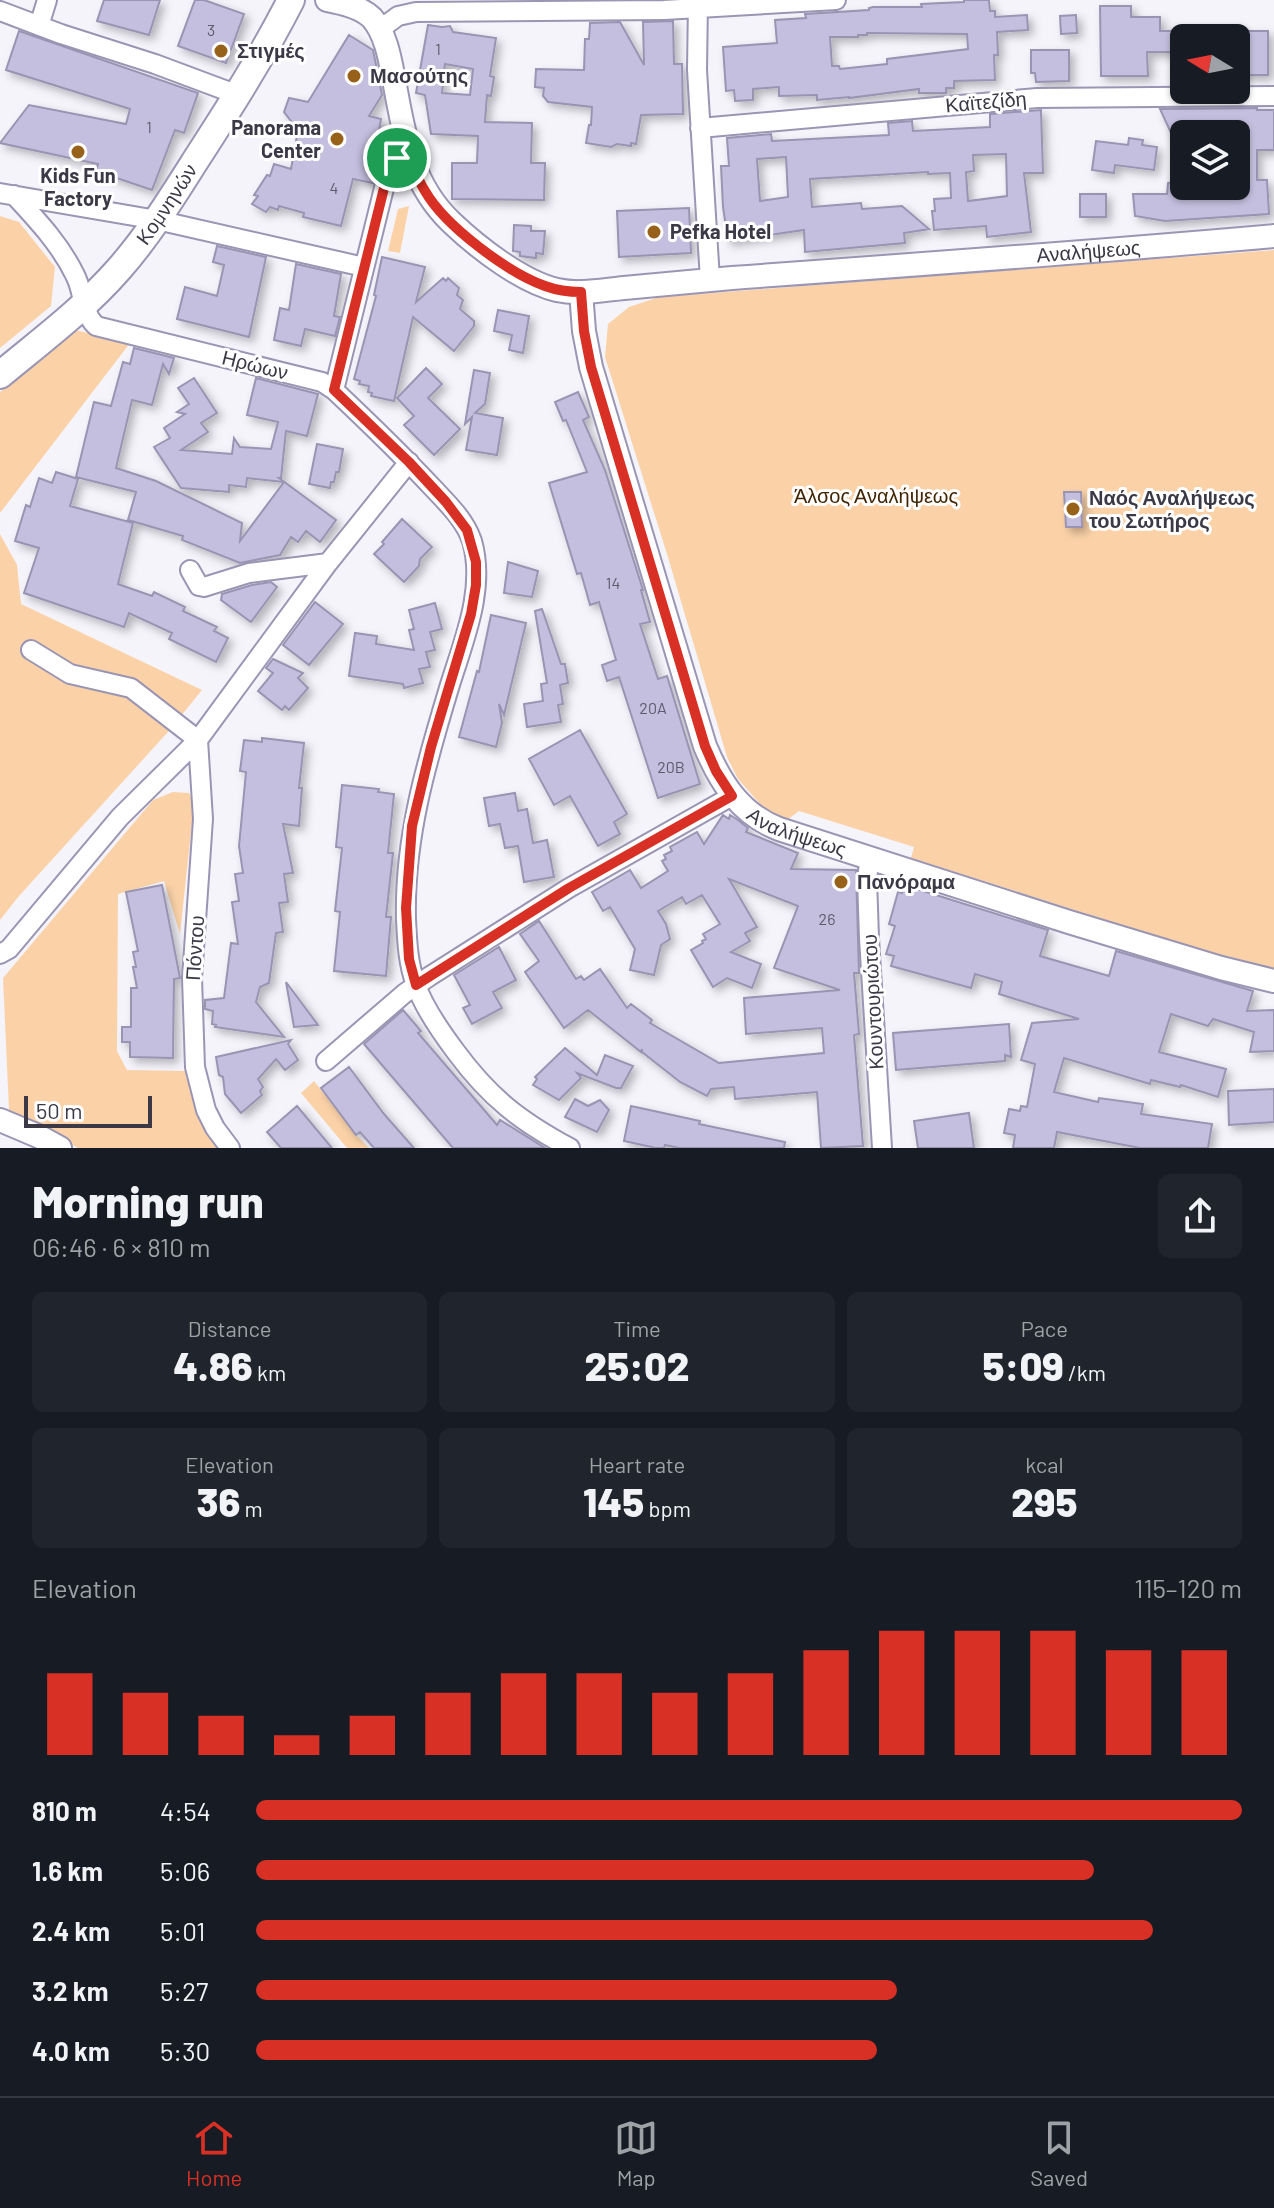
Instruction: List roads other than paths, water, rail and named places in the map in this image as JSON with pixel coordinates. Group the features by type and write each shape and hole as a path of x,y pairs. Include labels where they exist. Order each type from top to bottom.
{"main road":[{"name":"Κομνηνών","path":"0,375 84,306 120,269 157,220 238,95 291,0"}],"street":[{"path":"39,26 47,0"},
{"path":"327,0 367,14 379,30 390,60 416,173 424,190 444,215 489,254 540,284 556,290 581,292"},
{"path":"379,30 398,16 416,12 664,10 697,4 836,0"},
{"path":"697,4 696,45 710,280"},
{"path":"0,11 238,95"},
{"name":"Καϊτεζίδη","path":"700,128 1058,96 1274,96"},
{"path":"334,390 387,176 408,145"},
{"path":"7,194 157,220 364,267"},
{"path":"7,194 49,233 76,276 84,306"},
{"name":"Αναλήψεως","path":"1274,236 581,292 587,349 626,489 705,746 732,796 772,826 1069,922 1274,981"},
{"name":"Ηρώων","path":"84,306 89,319 96,326 322,382 409,462 466,527 477,570 476,585 471,614 431,747 412,826 406,908 409,959 416,985 448,1042 489,1092 524,1121 570,1148"},
{"path":"0,954 9,949 120,817 198,740 328,563 409,462"},
{"path":"190,570 199,586 204,587 249,573 328,563"},
{"path":"31,650 70,674 131,688 198,740"},
{"name":"Πόντου","path":"198,740 203,819 192,978 195,1067 206,1110 230,1148"},
{"path":"326,1061 416,985 569,888 732,796"},
{"name":"Κουντουριώτου","path":"870,857 867,878 869,938 882,1148"},
{"path":"0,1120 60,1148"}],"place":[{"name":"Στιγμές","path":"221,51"},
{"name":"Μασούτης","path":"354,76"},
{"name":"Panorama Center","path":"337,139"},
{"name":"Kids Fun Factory","path":"78,152"},
{"name":"Pefka Hotel","path":"654,232"},
{"name":"Ναός Αναλήψεως του Σωτήρος","path":"1073,509"},
{"name":"Πανόραμα","path":"841,882"}],"park label":[{"name":"Άλσος Αναλήψεως","path":"876,496"}]}
